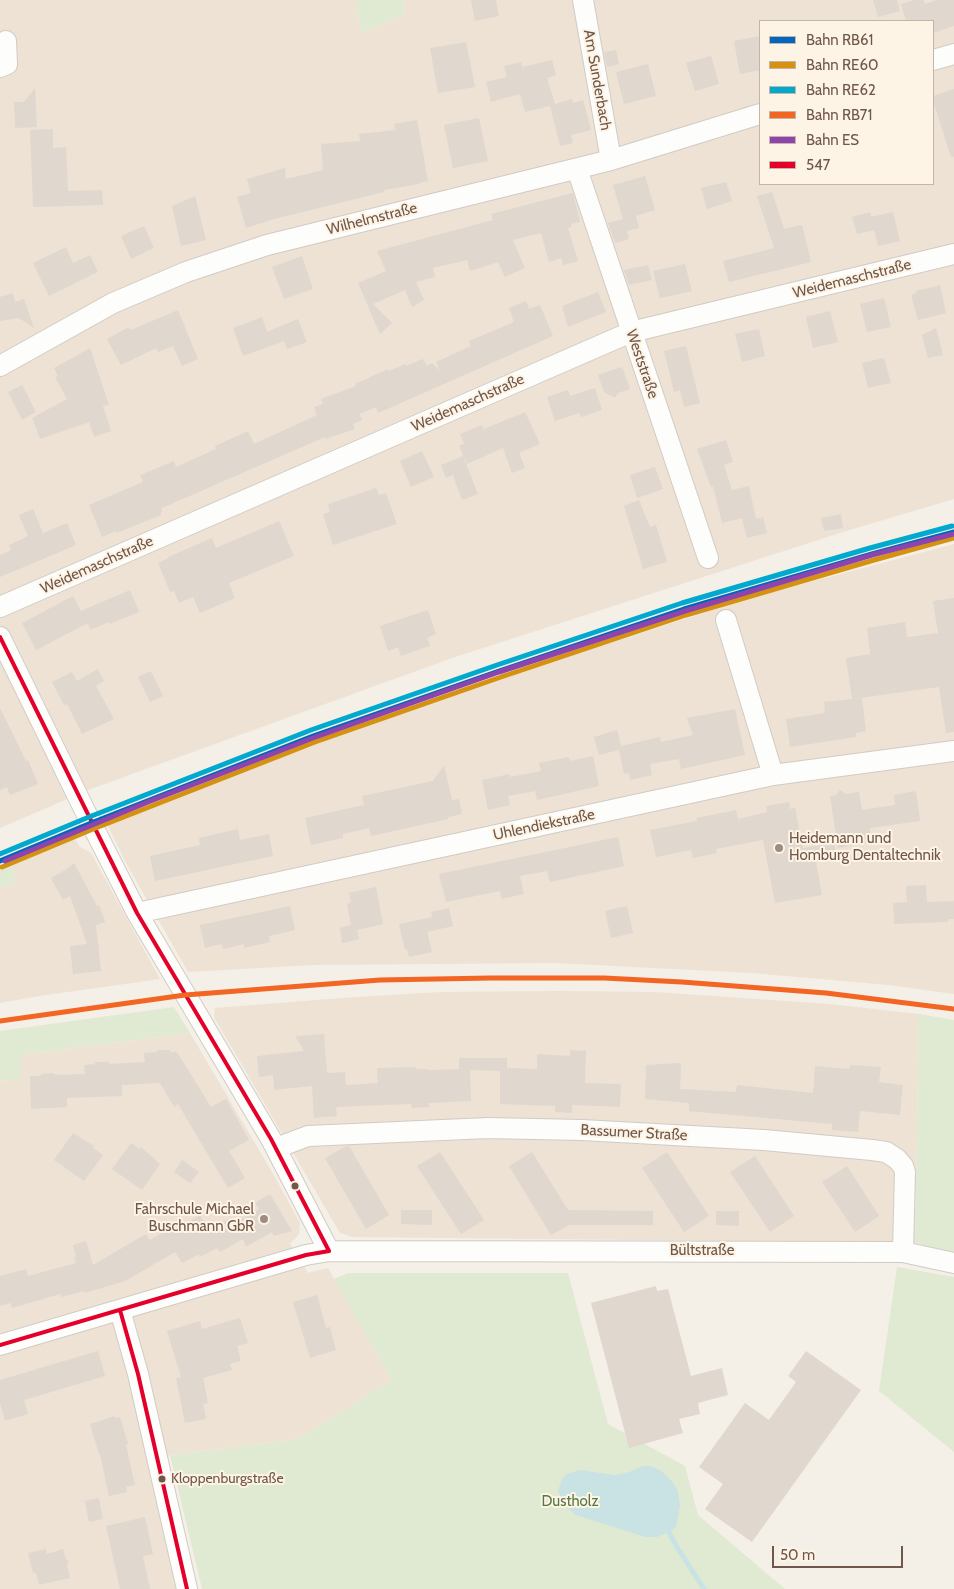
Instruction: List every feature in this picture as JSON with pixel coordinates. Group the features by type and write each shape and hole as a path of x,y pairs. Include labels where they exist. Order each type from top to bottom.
{"street":[{"name":"Am Sunderbach","path":"583,0 611,160"},
{"path":"0,67 7,64 6,41"},
{"path":"934,60 954,54"},
{"name":"Wilhelmstraße","path":"0,366 113,304 186,272 267,245 611,160 759,114"},
{"name":"Weststraße","path":"577,169 708,558"},
{"name":"Weidemaschstraße","path":"0,607 631,332 954,254"},
{"path":"726,620 773,775"},
{"path":"0,637 137,913 276,1148 328,1251"},
{"name":"Uhlendiekstraße","path":"137,913 773,775 954,751"},
{"name":"Bassumer Straße","path":"276,1148 308,1136 488,1128 582,1130 764,1140 886,1152 897,1159 905,1172 903,1252"},
{"name":"Bültstraße","path":"0,1345 306,1255 328,1251 903,1252 954,1263"},
{"path":"120,1310 138,1374 187,1589"}],"shaded area":[{"path":"0,0 356,0 361,33 405,14 403,0 954,0 954,499 843,532 452,658 88,790 0,828"},
{"path":"954,544 954,994 889,985 752,973 556,963 312,965 188,972 126,863 106,822 415,706 750,598"},
{"path":"73,836 80,847 91,853 160,979 0,1003 0,888 16,882 11,863"},
{"path":"441,992 655,992 829,1004 919,1014 915,1243 353,1237 340,1233 214,1017 215,1008 342,998"},
{"path":"190,1033 300,1223 299,1234 290,1244 308,1273 328,1268 392,1380 298,1439 170,1455 147,1462 176,1589 0,1589 0,1081 21,1079 21,1055"}],"green space":[{"path":"356,0 403,0 405,14 361,33"},
{"path":"11,863 16,882 0,888 0,868"},
{"path":"174,1007 190,1033 21,1055 21,1079 0,1081 0,1031"},
{"path":"919,1014 954,1020 954,1253 915,1243"},
{"path":"897,1267 954,1277 954,1452 879,1391"},
{"name":"Dustholz","path":"348,1273 568,1273 608,1424 685,1466 698,1515 785,1589 202,1589 170,1455 298,1439 392,1380 334,1279"}],"water":[{"path":"643,1466 651,1466 661,1471 671,1480 678,1491 680,1505 676,1527 657,1537 645,1537 576,1515 565,1506 558,1491 562,1479 567,1474 579,1470 615,1475"}],"building":[{"path":"471,0 496,0 499,16 475,21"},
{"path":"873,0 897,0 900,11 878,17"},
{"path":"914,0 923,0 925,4 937,0 954,0 954,26 934,33 934,20 906,20 901,4"},
{"path":"759,36 759,70 740,74 734,41"},
{"path":"466,42 475,87 438,93 430,48"},
{"path":"616,50 619,64 607,67 604,52"},
{"path":"711,56 719,84 695,91 686,63"},
{"path":"552,60 556,75 547,78 555,104 572,99 573,103 583,100 591,130 571,135 573,143 560,146 550,106 525,112 520,94 491,102 486,82 507,77 504,66 521,62 522,67"},
{"path":"648,64 656,96 624,104 616,72"},
{"path":"35,88 37,127 15,128 14,102 24,102"},
{"path":"954,89 954,157 951,157 934,104 934,96"},
{"path":"479,118 488,161 453,168 444,125"},
{"path":"417,120 428,181 384,190 384,192 274,219 246,228 237,197 251,193 247,179 285,168 286,179 323,170 321,144 360,141 359,134 396,130 394,124"},
{"path":"53,129 53,148 66,147 68,191 102,190 103,205 33,207 30,130"},
{"path":"645,176 655,210 636,216 639,228 627,231 629,239 615,243 608,223 623,219 613,185"},
{"path":"726,182 732,201 707,209 701,188"},
{"path":"772,192 784,229 802,225 811,262 729,282 723,261 774,248 757,196"},
{"path":"573,193 580,222 571,224 572,227 568,228 578,261 563,265 561,258 549,262 541,233 513,240 525,268 505,277 498,262 470,271 467,260 433,268 435,277 416,282 424,300 412,307 405,290 373,304 392,323 380,334 358,283 386,271 377,251 493,220 491,214"},
{"path":"195,196 206,240 181,246 172,206"},
{"path":"870,212 871,217 893,212 900,241 878,246 874,230 857,234 852,217"},
{"path":"144,226 154,248 131,259 121,236"},
{"path":"66,247 73,263 90,255 98,272 49,296 33,263"},
{"path":"302,256 313,289 284,299 272,267"},
{"path":"685,264 692,291 660,298 653,271"},
{"path":"648,265 652,280 629,285 624,270"},
{"path":"940,285 946,313 918,320 911,295 916,293 916,291"},
{"path":"598,292 606,312 568,327 562,306"},
{"path":"13,293 15,302 24,299 34,328 19,318 0,321 0,297"},
{"path":"884,298 891,327 867,332 860,304"},
{"path":"526,301 529,309 540,305 553,336 378,413 376,407 359,414 362,420 353,424 355,429 325,439 325,437 162,508 161,515 102,537 89,505 143,482 140,475 174,461 176,467 216,449 215,446 248,431 254,444 317,415 314,407 323,404 321,399 356,386 355,384 388,369 389,371 423,359 427,366 432,363 440,371 436,362 471,346 469,341 514,322 509,308"},
{"path":"178,310 198,359 182,366 173,346 158,352 156,348 121,365 107,339 129,327 131,330"},
{"path":"830,311 838,342 813,348 806,317"},
{"path":"262,317 267,332 298,319 307,342 287,349 284,341 243,356 233,328"},
{"path":"936,328 943,355 928,358 922,335"},
{"path":"759,329 765,356 742,362 735,334"},
{"path":"686,346 700,403 684,407 680,390 674,392 664,351"},
{"path":"90,348 109,405 103,406 111,431 94,437 89,422 40,439 32,418 67,399 55,377 58,376 54,368"},
{"path":"884,358 891,383 868,388 862,363"},
{"path":"622,367 630,389 618,393 615,398 604,392 598,375"},
{"path":"22,385 36,412 22,420 8,392"},
{"path":"595,388 602,410 581,417 579,413 555,421 547,397 568,390 570,396"},
{"path":"525,412 540,444 519,453 525,468 512,473 503,448 467,464 459,446 464,444 460,434 482,425 484,429"},
{"path":"726,440 733,462 724,465 732,490 749,486 756,519 763,517 767,533 747,538 742,518 722,523 713,486 711,487 697,449"},
{"path":"422,451 434,477 411,487 400,461"},
{"path":"463,456 478,494 462,500 453,475 446,478 441,465"},
{"path":"655,467 663,489 637,498 630,475"},
{"path":"376,488 379,495 386,493 397,524 333,545 323,514 330,512 328,504"},
{"path":"639,500 650,527 656,525 667,562 643,569 624,506"},
{"path":"33,509 43,533 67,523 76,545 0,577 0,555 11,550 9,545 28,536 19,515"},
{"path":"841,514 843,528 824,531 821,518"},
{"path":"279,521 294,556 229,583 235,598 200,613 193,597 179,603 174,591 170,592 158,563 212,538 216,548"},
{"path":"130,590 139,612 90,630 88,623 36,650 22,623 73,596 81,611"},
{"path":"954,598 954,732 946,733 939,687 852,699 846,658 870,654 867,628 905,622 907,637 938,633 933,601"},
{"path":"428,610 436,634 427,638 430,646 401,656 398,647 388,651 380,626"},
{"path":"98,669 104,681 96,686 114,719 82,734 67,704 64,705 52,682 72,672 77,681"},
{"path":"151,671 163,696 150,702 138,677"},
{"path":"862,698 866,731 856,733 856,737 790,747 786,719 825,713 824,702"},
{"path":"0,708 26,761 28,760 38,784 10,795 7,787 0,790"},
{"path":"735,709 745,755 681,769 679,759 650,764 652,775 630,780 629,773 624,774 619,750 599,755 594,737 617,730 621,746 660,737 661,742 693,735 687,718"},
{"path":"593,756 599,786 537,800 535,791 508,796 510,805 488,810 482,780 510,774 510,777 541,771 539,763 569,757 570,761"},
{"path":"444,765 452,800 459,799 462,814 448,817 448,819 371,836 369,828 343,834 343,838 311,845 305,818 364,805 362,796 433,781"},
{"path":"840,790 846,794 859,792 862,810 895,805 894,795 916,791 920,821 870,828 871,842 838,848 830,796 836,795"},
{"path":"789,802 790,809 795,808 803,848 834,843 837,859 816,862 822,895 775,903 763,840 716,849 717,853 693,858 691,850 656,857 650,830 697,821 697,818 736,810 738,819 767,812 766,806"},
{"path":"238,829 240,840 269,834 273,856 155,881 150,856 200,845 199,838"},
{"path":"618,837 624,866 550,882 547,871 520,876 524,894 501,899 500,891 446,902 439,874"},
{"path":"74,863 97,906 99,905 105,922 96,925 101,971 73,974 70,946 87,944 70,896 63,900 51,878"},
{"path":"926,885 927,902 954,901 954,919 948,919 948,922 894,924 893,903 907,902 906,886"},
{"path":"376,887 383,924 357,930 359,939 342,943 340,928 351,925 347,904 351,902 349,893"},
{"path":"290,906 295,930 269,936 270,942 244,948 244,944 223,949 222,944 205,948 200,925"},
{"path":"627,906 633,933 611,938 605,911"},
{"path":"449,908 453,926 427,932 432,952 409,957 407,949 405,950 399,924 433,917 431,912"},
{"path":"324,1034 327,1073 345,1072 346,1085 378,1083 377,1068 459,1069 459,1058 507,1058 507,1068 537,1069 537,1054 570,1056 570,1050 586,1051 585,1083 621,1084 620,1107 572,1105 572,1113 555,1112 555,1106 500,1104 500,1071 470,1070 471,1101 429,1103 429,1107 412,1108 411,1104 336,1107 337,1116 314,1118 312,1086 274,1090 273,1075 259,1077 257,1056 304,1051 295,1036"},
{"path":"157,1050 177,1052 211,1107 226,1099 249,1140 229,1151 245,1178 228,1188 178,1104 174,1107 160,1083 122,1085 122,1096 67,1098 67,1107 31,1109 30,1076 54,1073 55,1075 85,1074 84,1065 95,1064 95,1062 109,1062 109,1064 145,1062 144,1053 157,1052"},
{"path":"681,1063 680,1089 736,1092 737,1085 813,1093 815,1066 849,1069 850,1065 881,1067 879,1082 903,1085 900,1115 860,1111 858,1132 832,1130 832,1124 689,1111 689,1103 645,1099 646,1065"},
{"path":"73,1133 94,1146 93,1148 103,1155 84,1181 54,1160"},
{"path":"131,1143 140,1149 141,1147 160,1164 142,1190 112,1169"},
{"path":"349,1146 389,1215 366,1229 325,1158"},
{"path":"440,1152 484,1220 461,1234 417,1166"},
{"path":"532,1152 568,1210 653,1211 653,1225 569,1225 551,1235 509,1166"},
{"path":"667,1152 709,1216 684,1232 642,1168"},
{"path":"755,1156 794,1216 770,1232 730,1172"},
{"path":"182,1160 199,1172 190,1183 174,1172"},
{"path":"847,1166 879,1216 855,1232 822,1182"},
{"path":"270,1194 292,1231 274,1236 272,1232 246,1247 243,1239 220,1252 217,1248 200,1257 199,1254 182,1263 175,1252 125,1281 85,1293 84,1291 61,1297 60,1294 12,1308 11,1303 0,1306 0,1276 26,1269 28,1276 76,1263 73,1245 86,1241 93,1265 146,1234 150,1240 181,1221 183,1225 200,1215 208,1230 232,1217 235,1223 259,1209 255,1203"},
{"path":"401,1210 432,1210 432,1225 401,1224"},
{"path":"716,1211 739,1211 739,1226 716,1225"},
{"path":"656,1286 657,1291 668,1289 691,1376 722,1368 728,1395 698,1403 700,1414 679,1419 683,1433 629,1448 591,1303"},
{"path":"317,1295 326,1328 330,1327 336,1350 310,1358 293,1302"},
{"path":"240,1318 248,1343 237,1346 241,1361 230,1364 232,1370 203,1378 208,1403 203,1404 206,1419 185,1423 176,1378 181,1377 167,1331 200,1321 202,1329"},
{"path":"98,1351 105,1376 24,1400 28,1414 5,1421 0,1403 0,1380"},
{"path":"806,1351 861,1390 752,1542 705,1509 723,1484 699,1467 745,1403 769,1420 796,1382 788,1376"},
{"path":"115,1416 115,1418 120,1417 128,1444 126,1445 135,1485 126,1487 127,1492 109,1496 100,1454 90,1424"},
{"path":"99,1498 103,1519 89,1522 85,1501"},
{"path":"145,1517 153,1554 143,1556 150,1589 120,1589 106,1526"},
{"path":"46,1549 47,1554 63,1549 66,1559 69,1561 67,1565 70,1578 39,1585 36,1573 33,1573 28,1553"}],"waterway":[{"path":"669,1532 704,1589"}],"rail line":[{"name":"RE62","path":"0,854 311,730 497,665 682,603 952,526"},
{"name":"RB61","path":"0,861 91,823 313,736 499,671 684,609 954,532"},
{"name":"ES","path":"5,861 148,802 313,738 499,672 685,611 872,555 954,534"},
{"name":"RE60","path":"2,867 93,829 315,742 501,677 686,615 954,538"},
{"name":"RB71","path":"0,1021 185,995 380,980 491,978 604,978 682,982 826,993 954,1009"}],"transit line":[{"name":"547","path":"0,637 137,913 271,1139 329,1251"},
{"name":"547","path":"0,1345 306,1255 329,1251"},
{"name":"547","path":"120,1310 138,1374 187,1589"}],"place":[{"name":"Heidemann und Homburg Dentaltechnik","path":"779,848"},
{"name":"Fahrschule Michael Buschmann GbR","path":"264,1219"},
{"name":"Kloppenburgstraße","path":"162,1479"}]}
